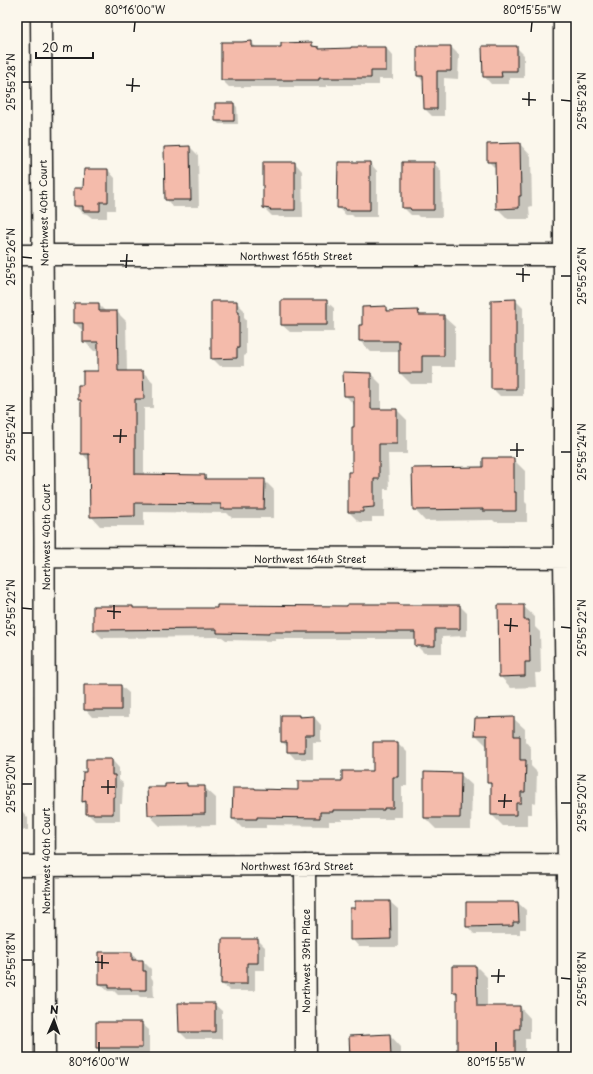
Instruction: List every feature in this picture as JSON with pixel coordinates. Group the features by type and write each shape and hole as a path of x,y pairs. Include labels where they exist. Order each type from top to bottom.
{"street":[{"name":"Northwest 40th Court","path":"40,17 45,557 45,1057"},
{"path":"564,17 570,255 572,864 568,1057"},
{"name":"Northwest 165th Street","path":"17,255 570,255"},
{"name":"Northwest 164th Street","path":"45,557 570,559"},
{"name":"Northwest 163rd Street","path":"17,866 572,864"},
{"name":"Northwest 39th Place","path":"305,865 306,1057"}],"building":[{"path":"252,41 252,47 281,47 281,43 312,42 312,46 319,47 319,49 386,47 386,71 371,71 371,78 319,78 319,80 221,80 221,42"},
{"path":"417,46 451,46 451,71 437,71 437,109 424,109 423,76 417,76"},
{"path":"482,46 517,46 517,71 501,71 502,77 483,77"},
{"path":"215,103 234,103 234,121 215,121"},
{"path":"520,143 521,196 519,196 519,208 496,209 495,162 487,162 487,144"},
{"path":"190,146 191,200 165,200 164,147"},
{"path":"263,162 295,162 295,210 270,210 271,209 263,208"},
{"path":"338,162 370,162 370,210 345,210 345,208 337,208"},
{"path":"402,162 434,162 434,210 411,210 410,208 402,208"},
{"path":"84,169 108,169 108,202 100,202 100,211 83,211 83,206 74,206 74,188 83,188"},
{"path":"516,299 516,389 491,389 491,300"},
{"path":"281,300 327,300 327,325 281,325"},
{"path":"211,301 237,301 237,312 239,312 239,348 237,348 237,358 211,359"},
{"path":"74,303 99,303 99,311 117,311 118,371 143,371 144,399 135,399 135,474 205,475 205,479 265,479 264,509 221,509 221,504 135,503 135,516 90,517 89,454 81,454 81,400 78,400 78,385 83,385 83,371 98,371 98,342 83,342 83,323 74,323"},
{"path":"386,306 386,311 418,310 419,315 444,315 444,356 422,356 422,373 399,373 399,341 359,341 359,325 362,325 362,307"},
{"path":"343,372 371,373 371,409 397,409 397,444 379,444 379,479 374,479 374,507 363,508 363,512 348,512 348,472 352,472 354,396 344,396"},
{"path":"483,458 514,458 514,492 516,492 516,511 483,511 483,509 413,510 412,468 483,467"},
{"path":"347,604 460,605 460,629 435,629 435,646 415,646 415,632 269,632 269,634 217,633 217,629 93,630 93,606 133,606 133,608 217,608 217,605 347,606"},
{"path":"498,605 524,605 524,620 529,620 530,662 525,662 525,676 499,677"},
{"path":"84,685 121,685 121,710 84,710"},
{"path":"281,715 299,715 299,717 314,716 314,735 305,735 305,752 287,752 287,742 281,742"},
{"path":"514,717 514,736 520,736 520,760 526,760 525,792 521,792 521,803 516,803 516,815 491,815 491,783 487,783 487,735 474,735 475,718"},
{"path":"373,742 398,742 398,777 393,777 393,808 384,808 384,810 333,810 333,812 320,812 320,818 257,817 257,819 232,819 233,788 298,790 298,781 342,781 342,771 373,771"},
{"path":"86,759 112,759 112,775 115,775 113,814 86,814 86,801 82,802 83,772 86,772"},
{"path":"424,772 461,773 460,818 424,818"},
{"path":"187,783 187,786 205,786 205,814 148,815 147,787 165,787 165,784"},
{"path":"355,901 390,901 391,939 350,940 350,908 355,908"},
{"path":"466,902 518,902 519,922 513,922 513,926 466,927"},
{"path":"222,939 258,939 258,963 247,963 247,984 221,984"},
{"path":"99,952 132,952 132,960 143,960 143,971 146,971 146,990 109,988 109,984 99,984"},
{"path":"452,966 476,966 477,1006 520,1006 520,1029 515,1029 515,1057 457,1057 457,992 452,992"},
{"path":"178,1003 215,1003 215,1032 179,1032"},
{"path":"96,1022 142,1022 142,1048 96,1048"},
{"path":"390,1034 391,1057 350,1057 349,1036"}]}
